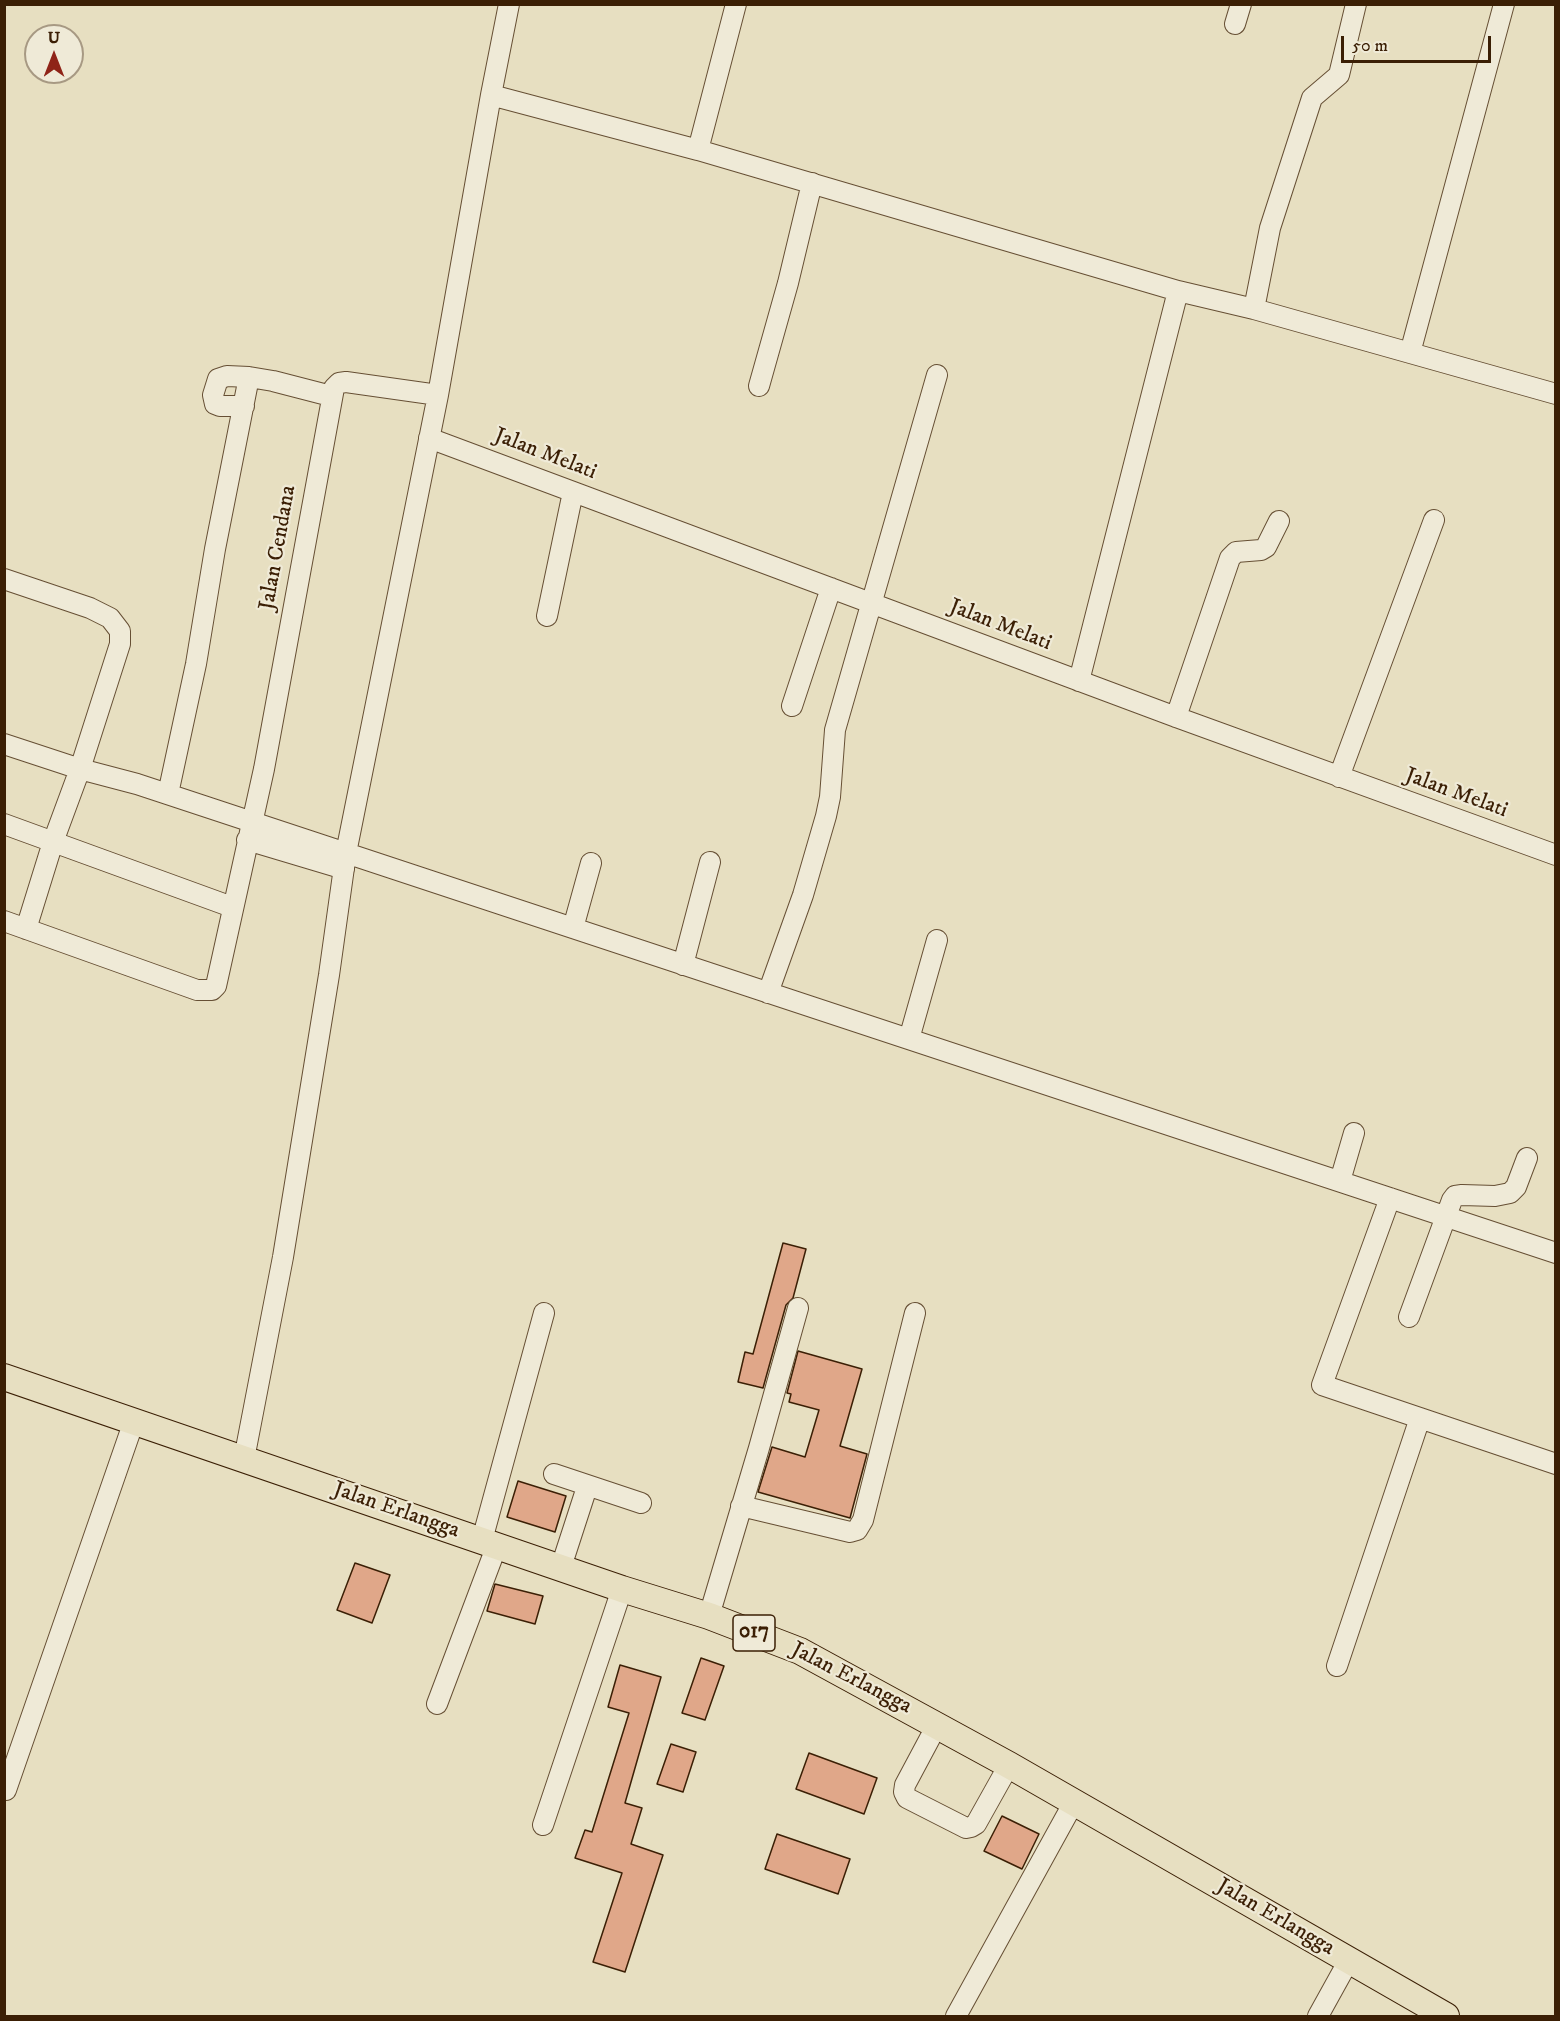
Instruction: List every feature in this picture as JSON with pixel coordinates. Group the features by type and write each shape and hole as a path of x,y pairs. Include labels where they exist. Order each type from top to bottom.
{"main road":[{"name":"Jalan Erlangga","path":"4,1377 622,1589 709,1616 800,1651 1009,1765 1446,2016"}],"street":[{"path":"244,1459 283,1257 329,975 345,861 438,395 491,95 510,4"},
{"path":"698,150 736,4"},
{"path":"1235,24 1241,4"},
{"path":"1254,309 1270,228 1312,98 1339,75 1356,4"},
{"path":"1410,352 1504,4"},
{"path":"491,95 698,150 1178,291 1254,309 1556,394"},
{"path":"759,386 788,283 812,183"},
{"path":"1079,681 1178,291"},
{"path":"768,993 803,895 826,816 836,730 938,375"},
{"path":"244,406 215,404 213,395 218,379 222,376 249,377 331,396 339,383 346,382 438,395"},
{"path":"168,794 249,377"},
{"name":"Jalan Cendana","path":"4,921 205,992 216,986 264,769 331,396"},
{"name":"Jalan Melati","path":"429,438 1176,717 1556,855"},
{"path":"547,616 573,492"},
{"path":"1339,777 1434,520"},
{"path":"1176,717 1230,558 1236,552 1261,550 1266,547 1279,522"},
{"path":"4,579 90,608 110,618 120,632 120,644 26,929"},
{"path":"792,706 831,588"},
{"path":"4,744 168,794 249,831 573,928 1556,1253"},
{"path":"4,824 232,907"},
{"path":"683,965 710,862"},
{"path":"573,928 591,863"},
{"path":"909,1039 937,940"},
{"path":"1340,1181 1354,1132"},
{"path":"1409,1317 1452,1200 1455,1196 1462,1194 1495,1196 1510,1192 1516,1187 1527,1158"},
{"path":"1390,1197 1322,1385 1556,1464"},
{"path":"709,1616 798,1308"},
{"path":"437,1704 489,1543 544,1313"},
{"path":"741,1506 850,1532 857,1530 863,1520 915,1313"},
{"path":"1337,1666 1420,1418"},
{"path":"6,1790 134,1421"},
{"path":"554,1474 587,1487 641,1503"},
{"path":"561,1567 587,1487"},
{"path":"543,1825 622,1589"},
{"path":"938,1725 905,1785 904,1792 907,1798 966,1828 971,1827 976,1824 1009,1765"},
{"path":"956,2016 1074,1802"},
{"path":"1318,2016 1349,1960"}],"building":[{"path":"783,1243 806,1249 793,1298 786,1305 763,1388 738,1382 745,1352 753,1354"},
{"path":"798,1351 862,1369 840,1446 867,1454 850,1518 758,1492 772,1447 805,1457 819,1410 789,1402 791,1394 787,1393"},
{"path":"518,1481 566,1496 555,1532 507,1517"},
{"path":"355,1563 390,1575 372,1623 337,1610"},
{"path":"495,1584 543,1596 535,1624 487,1611"},
{"path":"701,1658 724,1666 705,1720 682,1713"},
{"path":"620,1665 661,1677 625,1803 642,1808 631,1844 663,1855 625,1972 593,1962 622,1873 575,1858 585,1830 592,1832 629,1713 608,1707"},
{"path":"671,1744 696,1752 683,1792 657,1784"},
{"path":"809,1753 877,1778 864,1814 796,1789"},
{"path":"1002,1816 1039,1834 1022,1869 984,1851"},
{"path":"777,1834 850,1859 838,1894 765,1869"}]}
